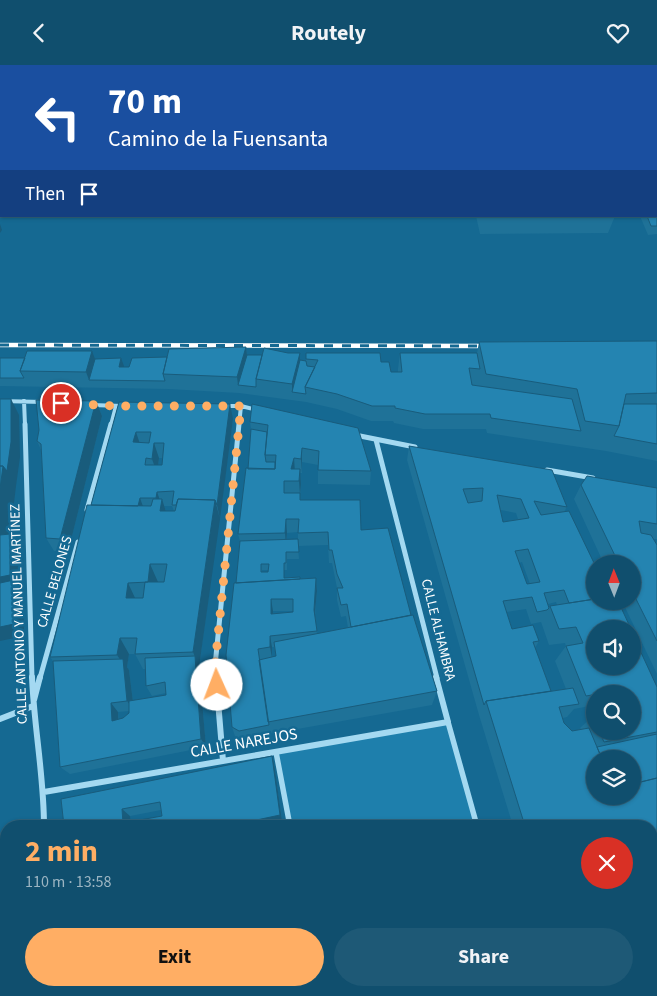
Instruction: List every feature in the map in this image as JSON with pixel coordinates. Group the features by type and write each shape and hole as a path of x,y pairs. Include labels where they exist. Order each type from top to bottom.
{"street":[{"path":"0,401 52,402"},
{"name":"CALLE ANTONIO Y MANUEL MARTÍNEZ","path":"24,401 33,706 44,793 44,820"},
{"path":"88,404 126,406"},
{"path":"85,518 116,406"},
{"path":"222,406 241,406 261,411"},
{"path":"222,761 215,666 241,406"},
{"path":"347,433 425,449"},
{"name":"CALLE ALHAMBRA","path":"376,440 475,820"},
{"path":"547,477 542,469 600,480"},
{"name":"CALLE BELONES","path":"33,706 80,537"},
{"path":"0,719 33,706"},
{"name":"CALLE NAREJOS","path":"44,793 448,721"},
{"path":"276,751 289,820"}],"shaded area":[{"path":"448,722 475,820 289,820 276,752"}],"building":[{"path":"647,217 657,217 657,226 651,226"},
{"path":"657,341 657,393 626,394 619,426 585,421 577,389 486,374 479,342"},
{"path":"246,347 237,377 163,374 169,349"},
{"path":"264,348 288,353 300,353 292,384 256,379"},
{"path":"27,351 92,351 86,372 20,371"},
{"path":"306,353 380,353 381,362 389,362 391,372 402,372 400,353 477,353 480,369 469,368 472,385 572,399 581,431 491,418 490,414 425,414 395,408 395,406 372,406 337,394 305,387 318,360 306,359"},
{"path":"247,355 262,355 256,387 238,385"},
{"path":"167,357 163,374 165,381 89,380 95,359 121,358 119,367 129,367 132,358"},
{"path":"0,358 25,358 20,371 24,378 0,378"},
{"path":"300,360 306,361 307,366 315,367 305,387 306,394 292,392"},
{"path":"0,399 11,399 11,442 7,471 3,466 0,466"},
{"path":"36,400 96,401 60,539 46,538 41,444 37,441 39,430"},
{"path":"119,402 230,404 217,505 215,500 178,499 176,505 172,505 174,491 157,492 156,498 140,498 138,506 91,505","holes":["136,432 151,432 149,443 133,442","154,443 164,443 162,465 145,465 146,458 152,459"]},
{"path":"252,404 358,428 371,471 318,470 319,451 302,448 301,459 294,458 291,469 300,469 299,481 284,481 284,493 300,493 300,500 360,500 361,530 388,528 411,615 351,627 347,604 341,605 337,588 343,588 337,574 332,550 329,550 328,532 298,533 299,519 286,519 285,533 238,534 246,468 275,469 276,455 265,455 268,425 250,422"},
{"path":"624,404 657,404 657,444 614,436 619,426"},
{"path":"251,429 267,432 266,462 275,462 275,469 248,469"},
{"path":"409,446 552,470 567,507 534,501 541,515 569,511 590,555 586,555 586,600 569,603 564,590 544,593 549,608 537,612 532,597 503,601 512,629 533,625 539,641 533,642 551,691 486,701 484,705","holes":["483,488 482,501 468,503 463,489","497,495 521,499 529,518 503,522","528,549 540,582 527,584 515,551"]},
{"path":"0,466 3,466 0,489"},
{"path":"587,476 657,488 657,524 639,521 641,533 651,535 657,545 657,641 641,609 641,555 615,555 581,485"},
{"path":"153,499 162,499 160,511 175,511 178,499 215,500 193,652 135,654 137,638 120,638 117,655 50,657 87,505 151,506","holes":["150,564 167,564 164,582 148,582","145,582 143,598 126,598 128,583"]},
{"path":"10,534 10,575 0,577 0,535"},
{"path":"298,539 299,552 286,552 284,578 300,577 300,579 236,583 240,541","holes":["261,564 269,564 268,572 261,572"]},
{"path":"316,578 314,610 317,631 270,636 270,647 258,649 269,725 239,731 232,727 226,655 234,583","holes":["271,599 293,599 293,612 271,614"]},
{"path":"14,580 14,624 0,627 0,583"},
{"path":"586,600 586,610 622,610 627,620 586,620 586,675 641,675 641,652 657,687 657,732 641,735 641,685 586,685 586,696 566,646 583,643 576,627 559,629 550,606"},
{"path":"413,615 437,691 268,722 259,660 276,656 274,642"},
{"path":"195,656 201,739 60,767 53,661 123,659 127,701 111,703 112,721 123,718 129,713 129,701 166,695 165,682 146,686 145,658"},
{"path":"573,688 579,704 559,707 564,723 572,731 586,729 586,740 594,740 598,750 586,750 586,805 641,805 641,782 657,778 657,820 523,820 486,701"},
{"path":"657,734 657,778 641,782 641,750 598,750 597,747 629,740 641,740 641,737"},
{"path":"272,756 280,815 257,820 140,820 162,816 160,802 122,809 123,820 63,820 61,799"}],"railway":[{"path":"0,345 492,346"}],"route":[{"path":"61,403 116,406 241,406 215,666 217,685"}]}
